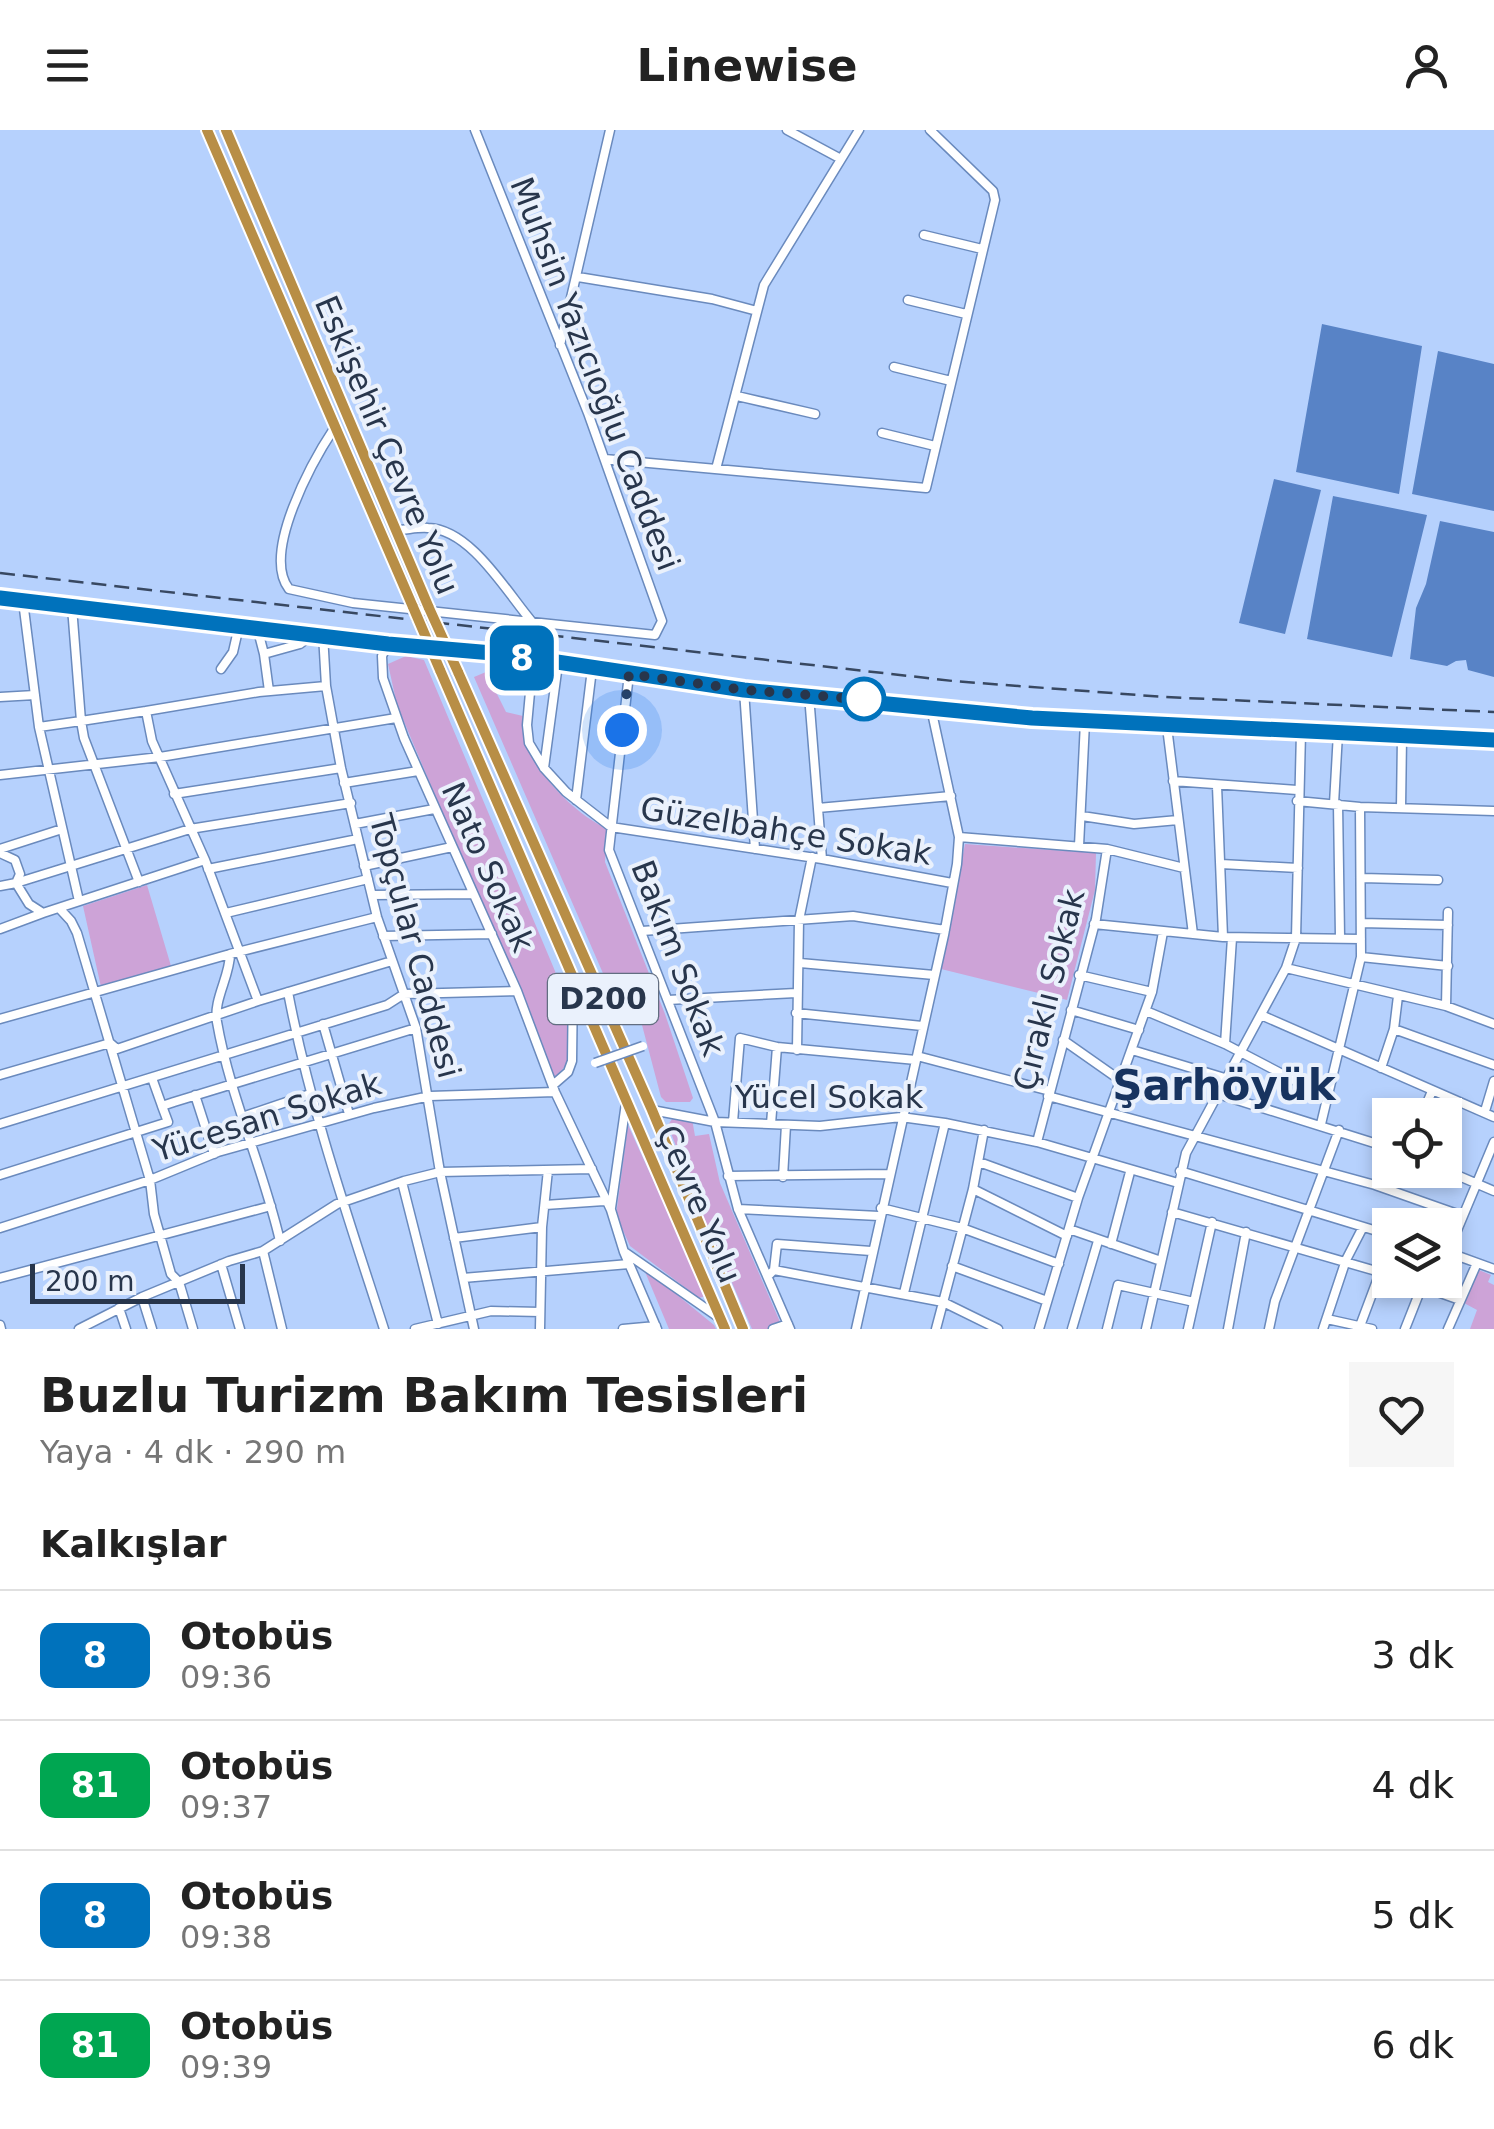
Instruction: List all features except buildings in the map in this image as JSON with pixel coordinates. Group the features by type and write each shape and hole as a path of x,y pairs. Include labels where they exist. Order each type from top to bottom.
{"highway":[{"name":"Eskişehir Çevre Yolu","path":"207,130 627,1099"},
{"name":"Eskişehir Çevre Yolu","path":"226,130 429,608 652,1110 743,1329"},
{"name":"Çevre Yolu","path":"627,1099 723,1324"}],"main road":[{"path":"0,598 504,654 744,690 932,708 1166,727 1494,740"}],"street":[{"name":"Muhsin Yazıcıoğlu Caddesi","path":"475,130 606,459 662,621 654,635 533,623"},
{"path":"560,346 610,130"},
{"path":"787,130 841,160"},
{"path":"716,468 764,284 859,130"},
{"path":"606,459 926,488 995,195 930,130"},
{"path":"924,235 982,249"},
{"path":"578,277 712,299 757,312"},
{"path":"908,300 966,314"},
{"path":"894,367 950,380"},
{"path":"737,396 815,414"},
{"path":"335,427 318,453 282,544 280,576 288,590 353,604 533,623"},
{"path":"882,434 934,446"},
{"path":"396,530 430,527 455,536 479,553 533,623"},
{"path":"23,600 39,727 80,902"},
{"path":"72,607 81,722 140,882"},
{"path":"220,668 233,652 239,626"},
{"path":"257,628 269,691"},
{"path":"264,654 300,644 318,634"},
{"name":"Topçular Caddesi","path":"318,634 341,768 364,866 382,936 416,1028 440,1172 474,1329"},
{"name":"Nato Sokak","path":"388,644 382,656 383,678 396,718 492,934 554,1089 610,1210 656,1328"},
{"path":"533,660 526,726 529,743 544,768 611,828"},
{"path":"544,768 558,664"},
{"path":"576,800 592,669"},
{"name":"Bakım Sokak","path":"629,674 611,828 612,861 714,1122 738,1209 771,1273 789,1327"},
{"path":"39,727 269,691 326,686"},
{"path":"744,690 755,849"},
{"path":"0,698 35,695"},
{"path":"796,1050 799,920 817,858 818,808 809,695"},
{"path":"856,1329 945,930 959,837 932,708"},
{"path":"146,712 152,742 207,865 226,913 235,952 258,1001"},
{"path":"0,774 160,757 396,718"},
{"path":"1079,846 1085,722"},
{"path":"1166,727 1193,934"},
{"path":"1146,1329 1180,1172 1196,1134 1286,968 1296,938 1301,732"},
{"path":"1338,734 1340,937"},
{"path":"1401,808 1402,737"},
{"path":"174,794 341,768"},
{"path":"344,783 418,770"},
{"path":"1173,781 1297,790"},
{"path":"1217,786 1227,938 1225,1044"},
{"path":"818,808 952,796"},
{"path":"1297,800 1360,807 1494,812"},
{"path":"0,886 190,829 351,803"},
{"path":"1321,1124 1361,956 1360,807"},
{"path":"355,824 434,808"},
{"path":"1082,816 1134,824 1178,820"},
{"name":"Güzelbahçe Sokak","path":"611,828 817,858 952,883"},
{"path":"0,851 62,829"},
{"path":"959,837 1107,849 1184,868"},
{"path":"0,930 140,882 207,865 358,839"},
{"path":"364,866 452,847"},
{"name":"Çıraklı Sokak","path":"1038,1142 1094,924 1107,849"},
{"path":"0,851 15,860 19,866 16,883 29,904 43,914"},
{"path":"1221,864 1298,868"},
{"path":"1362,878 1438,880"},
{"path":"226,913 368,879"},
{"path":"372,895 473,894"},
{"path":"59,908 76,933 150,1180 171,1274 179,1282 193,1329"},
{"path":"1446,1006 1448,912"},
{"path":"642,931 853,916 945,930"},
{"path":"0,1019 235,952 377,917"},
{"path":"1361,922 1448,925"},
{"path":"1094,924 1227,938 1361,938"},
{"path":"1039,1329 1078,1198 1152,992 1164,932"},
{"path":"382,936 492,934"},
{"path":"235,952 216,1018 280,1241"},
{"path":"1361,956 1448,966"},
{"path":"110,1043 118,1049 258,1001 392,962"},
{"path":"800,964 934,974"},
{"path":"1286,968 1446,1006 1494,1024"},
{"path":"1078,976 1152,992"},
{"path":"554,1089 572,1061 573,978"},
{"path":"0,1124 387,1005 404,994 516,991"},
{"path":"288,992 318,1123 384,1329"},
{"path":"668,1000 796,993"},
{"path":"1381,1068 1394,1029 1398,996"},
{"path":"1071,1010 1139,1030"},
{"path":"1146,1011 1225,1044 1328,1098"},
{"path":"796,1013 922,1026"},
{"path":"1262,1016 1494,1117"},
{"path":"324,1024 349,1114"},
{"path":"162,1106 416,1028"},
{"path":"1394,1029 1494,1065"},
{"path":"733,1122 740,1038 796,1050 916,1058 1375,1184 1463,1216 1493,1148"},
{"path":"1062,1040 1120,1080"},
{"path":"0,1075 110,1043"},
{"path":"595,1063 643,1046"},
{"path":"772,1124 777,1047"},
{"path":"1132,1050 1228,1079"},
{"path":"0,1175 168,1122 152,1078"},
{"path":"1485,1111 1494,1081"},
{"name":"Yücesan Sokak","path":"0,1228 150,1180 214,1154 349,1114 430,1096 554,1089"},
{"path":"1429,1098 1432,1091"},
{"path":"242,1117 310,1094"},
{"path":"1218,1094 1372,1142"},
{"path":"196,1095 214,1154"},
{"path":"610,1210 627,1099"},
{"name":"Yücel Sokak","path":"652,1110 714,1122 786,1125 820,1126 901,1117 946,1122 1038,1142 1178,1184"},
{"path":"904,1293 946,1122"},
{"path":"783,1177 786,1125"},
{"path":"936,1329 973,1189 984,1130"},
{"path":"1269,1329 1274,1301 1339,1130"},
{"path":"979,1162 1078,1198"},
{"path":"79,1329 142,1297 263,1251 342,1202 402,1182 440,1172 592,1169"},
{"path":"540,1329 542,1227 548,1170"},
{"path":"1111,1244 1130,1172"},
{"path":"1180,1172 1372,1229"},
{"path":"728,1176 890,1174"},
{"path":"1462,1177 1494,1190"},
{"path":"402,1182 438,1324"},
{"path":"973,1189 1068,1232 1162,1261"},
{"path":"545,1205 604,1201"},
{"path":"0,1278 271,1206"},
{"path":"738,1209 880,1212 922,1217 1059,1264"},
{"path":"1172,1212 1372,1269"},
{"path":"1188,1329 1212,1222"},
{"path":"1362,1226 1325,1324 1372,1329"},
{"path":"454,1238 542,1227"},
{"path":"1228,1329 1246,1232"},
{"path":"1072,1329 1098,1241"},
{"path":"871,1251 777,1244 771,1273 943,1302 998,1329"},
{"path":"263,1251 282,1329"},
{"path":"624,1252 723,1324"},
{"path":"1462,1258 1494,1270"},
{"path":"1448,1329 1477,1263"},
{"path":"221,1264 240,1329"},
{"path":"462,1278 630,1264"},
{"path":"952,1266 1048,1301"},
{"path":"1107,1329 1118,1285 1194,1302"},
{"path":"1360,1326 1372,1291"},
{"path":"142,1297 152,1329"},
{"path":"1405,1329 1414,1298"},
{"path":"1455,1298 1460,1300"},
{"path":"119,1308 126,1329"},
{"path":"414,1329 502,1310 540,1312"},
{"path":"623,1329 656,1328"},
{"path":"774,1329 801,1329"}],"shaded area":[{"path":"406,656 424,660 555,971 569,1046 565,1066 554,1078 397,705 388,664"},
{"path":"486,672 506,712 523,716 527,744 551,784 572,805 607,829 605,862 665,1014 693,1098 690,1102 666,1102 661,1097 642,1025 622,1017 474,677"},
{"path":"965,844 1096,853 1095,890 1067,1000 941,969"},
{"path":"147,885 171,966 101,987 83,906"},
{"path":"674,1116 692,1119 695,1136 709,1134 720,1183 783,1329 752,1329 668,1125"},
{"path":"628,1125 706,1296 699,1298 630,1246 616,1215"},
{"path":"643,1267 714,1325 716,1329 669,1329"},
{"path":"1479,1270 1491,1275 1488,1282 1494,1285 1494,1329 1470,1329 1477,1310 1464,1303"}],"water":[{"path":"1322,324 1422,346 1399,494 1296,472"},
{"path":"1438,351 1494,364 1494,511 1412,494"},
{"path":"1274,479 1321,490 1285,634 1239,623"},
{"path":"1333,496 1427,515 1392,657 1307,639"},
{"path":"1440,521 1494,532 1494,677 1468,670 1466,660 1447,666 1410,659 1416,608 1426,584"}],"railway":[{"path":"0,573 953,681 1164,697 1494,712"}],"bus line":[{"name":"8","path":"0,598 504,654 744,690 1032,718 1494,740"}],"district":[{"name":"Şarhöyük","path":"1224,1085"}],"route":[{"path":"622,730 629,674 744,690 871,700 864,699"}]}
